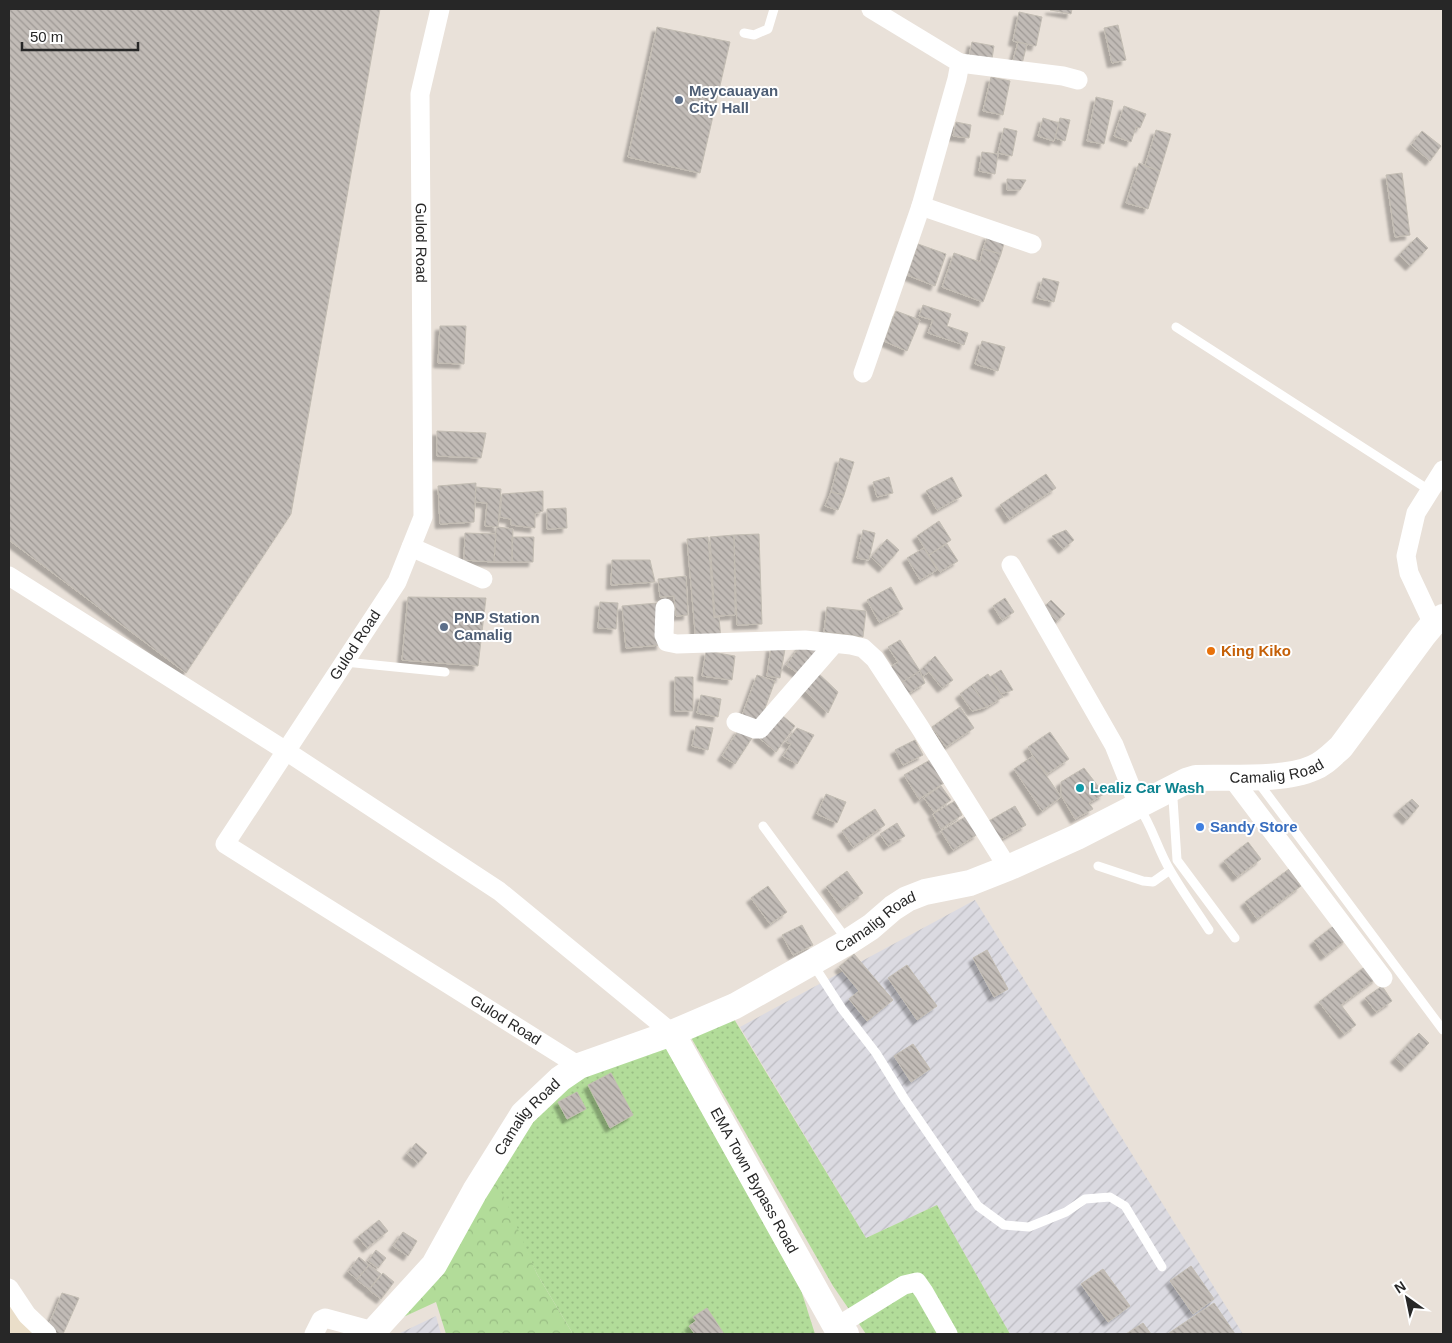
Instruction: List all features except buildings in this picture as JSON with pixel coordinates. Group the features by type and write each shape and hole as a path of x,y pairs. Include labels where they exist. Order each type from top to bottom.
{"main road":[{"name":"Camalig Road","path":"379,1328 434,1265 475,1191 523,1114 560,1079 578,1066 672,1033 735,1006 813,964 871,927 907,899 925,892 970,883 1008,868 1077,837 1177,785 1196,778 1294,775 1313,768 1328,760 1340,747 1440,624"},
{"name":"EMA Town Bypass Road","path":"672,1033 839,1332"}],"street":[{"name":"Gulod Road","path":"440,9 420,94 423,517 397,582 225,844 578,1066"},
{"path":"871,9 960,63 1062,76 1078,80"},
{"path":"863,373 921,206 960,63"},
{"path":"921,206 1032,244"},
{"path":"1440,624 1410,573 1406,556 1416,513 1443,470"},
{"path":"411,547 484,579"},
{"path":"1011,565 1114,745 1138,805"},
{"path":"9,576 286,751 500,891 672,1033"},
{"path":"665,608 664,635 667,642 677,644 805,640 863,648 875,659 924,733 1008,868"},
{"path":"736,722 760,729 834,644"},
{"path":"1242,777 1383,978"},
{"path":"839,1332 904,1285 916,1282 924,1292 948,1334"},
{"path":"9,1288 27,1315 47,1334"},
{"path":"314,1334 321,1320 325,1318 379,1328"}],"lane":[{"path":"744,33 754,35 768,29 774,9"},
{"path":"1176,327 1429,490"},
{"path":"344,662 445,672"},
{"path":"1242,777 1443,1030"},
{"path":"1177,785 1173,799 1176,860 1236,938"},
{"path":"1138,805 1146,817 1155,842 1170,870 1208,930"},
{"path":"763,826 848,942"},
{"path":"1098,866 1144,881 1153,882 1170,870"},
{"path":"813,964 842,1009 876,1053 904,1098 978,1206 1004,1225 1029,1227 1066,1212 1085,1199 1110,1197 1125,1206 1162,1267"}],"shaded area":[{"path":"975,900 1243,1334 1010,1334 937,1205 866,1238 740,1027"},
{"path":"9,1305 33,1334 9,1334"},
{"path":"436,1316 441,1334 398,1334"}],"green space":[{"path":"728,1009 866,1238 937,1205 1010,1334 866,1334 833,1286 685,1027"},
{"path":"660,1037 801,1290 815,1334 573,1334 537,1274 488,1168 560,1079"},
{"path":"488,1168 506,1201 537,1274 573,1334 446,1334 436,1302 373,1331"}],"place":[{"name":"Meycauayan City Hall","path":"679,100"},
{"name":"PNP Station Camalig","path":"444,627"},
{"name":"King Kiko","path":"1211,651"},
{"name":"Lealiz Car Wash","path":"1080,788"},
{"name":"Sandy Store","path":"1200,827"}]}
